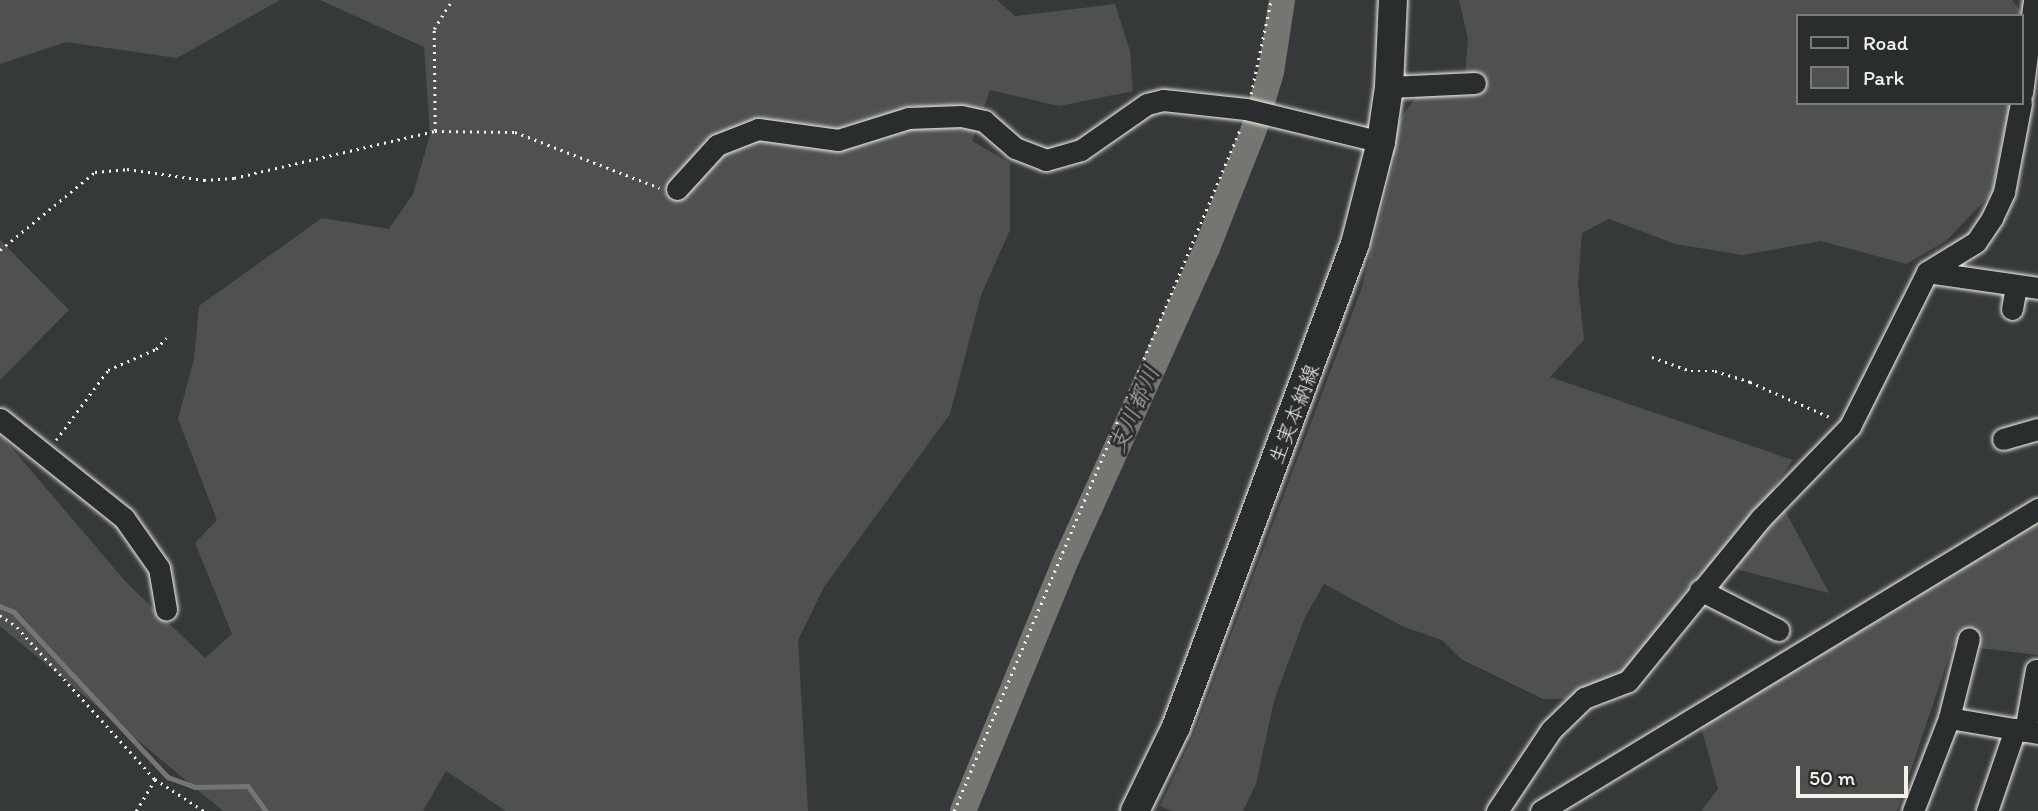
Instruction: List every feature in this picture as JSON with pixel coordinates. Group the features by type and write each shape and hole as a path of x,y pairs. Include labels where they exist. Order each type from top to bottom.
{"main road":[{"name":"生実本納線","path":"1135,811 1176,727 1330,318 1381,142 1390,87 1394,0"}],"street":[{"path":"2024,85 2034,45 2034,0"},
{"path":"1390,87 1475,83"},
{"path":"677,189 716,145 758,129 838,140 908,118 961,116 984,121 1015,148 1046,160 1081,150 1155,102 1256,111 1381,142"},
{"path":"1497,811 1551,730 1584,698 1628,681 1769,509 1850,426 1927,272 1976,242 1992,218 2004,192 2021,105"},
{"path":"1927,272 2038,288"},
{"path":"2012,309 2015,286"},
{"path":"0,419 124,518 159,568 166,609"},
{"path":"2003,439 2038,429"},
{"path":"1541,811 2038,509"},
{"path":"1700,590 1778,630"},
{"path":"1913,811 1949,718 1969,638"},
{"path":"1987,811 2026,731 2036,670"},
{"path":"1949,718 2026,731"}],"path":[{"path":"435,131 434,29 452,0"},
{"path":"954,811 1235,148 1256,111 1271,0"},
{"path":"0,250 94,172 127,169 204,180 234,178 435,131 515,132 645,185 677,189"},
{"path":"44,453 108,370 156,349 166,338"},
{"path":"1651,357 1692,371 1715,371 1750,382 1850,426"},
{"path":"0,615 17,627 155,779 204,811"},
{"path":"136,811 155,779"}],"green space":[{"path":"0,0 280,0 177,58 66,42 0,64"},
{"path":"320,0 997,0 1015,16 1115,4 1130,51 1133,91 1059,106 990,90 972,141 1010,163 1010,230 981,295 950,414 824,587 798,640 808,811 506,811 446,771 423,811 223,811 0,626 0,434 125,581 205,658 232,634 195,543 217,520 178,419 194,359 199,306 322,218 389,229 413,194 430,135 424,47"},
{"path":"1459,0 2012,0 2023,14 1797,14 1797,105 2010,105 1992,193 1946,241 1906,264 1821,241 1743,255 1675,244 1609,219 1582,233 1578,282 1584,340 1550,377 1793,460 1773,488 1829,593 1712,563 1690,584 1616,698 1543,699 1461,659 1442,640 1404,627 1324,584 1305,617 1274,701 1256,784 1243,811 1172,811 1160,806 1193,736 1361,290 1396,156 1390,155 1394,127 1417,96 1464,91 1468,39"},
{"path":"0,240 69,310 0,380"},
{"path":"2038,515 2038,655 1953,645 1897,811 1701,811 1718,789 1700,723"}],"waterway":[{"name":"支川都川","path":"963,811 1067,558 1207,248 1254,129 1271,72 1282,0"},
{"path":"0,606 14,612 168,777 195,787 248,786 266,811"}]}
